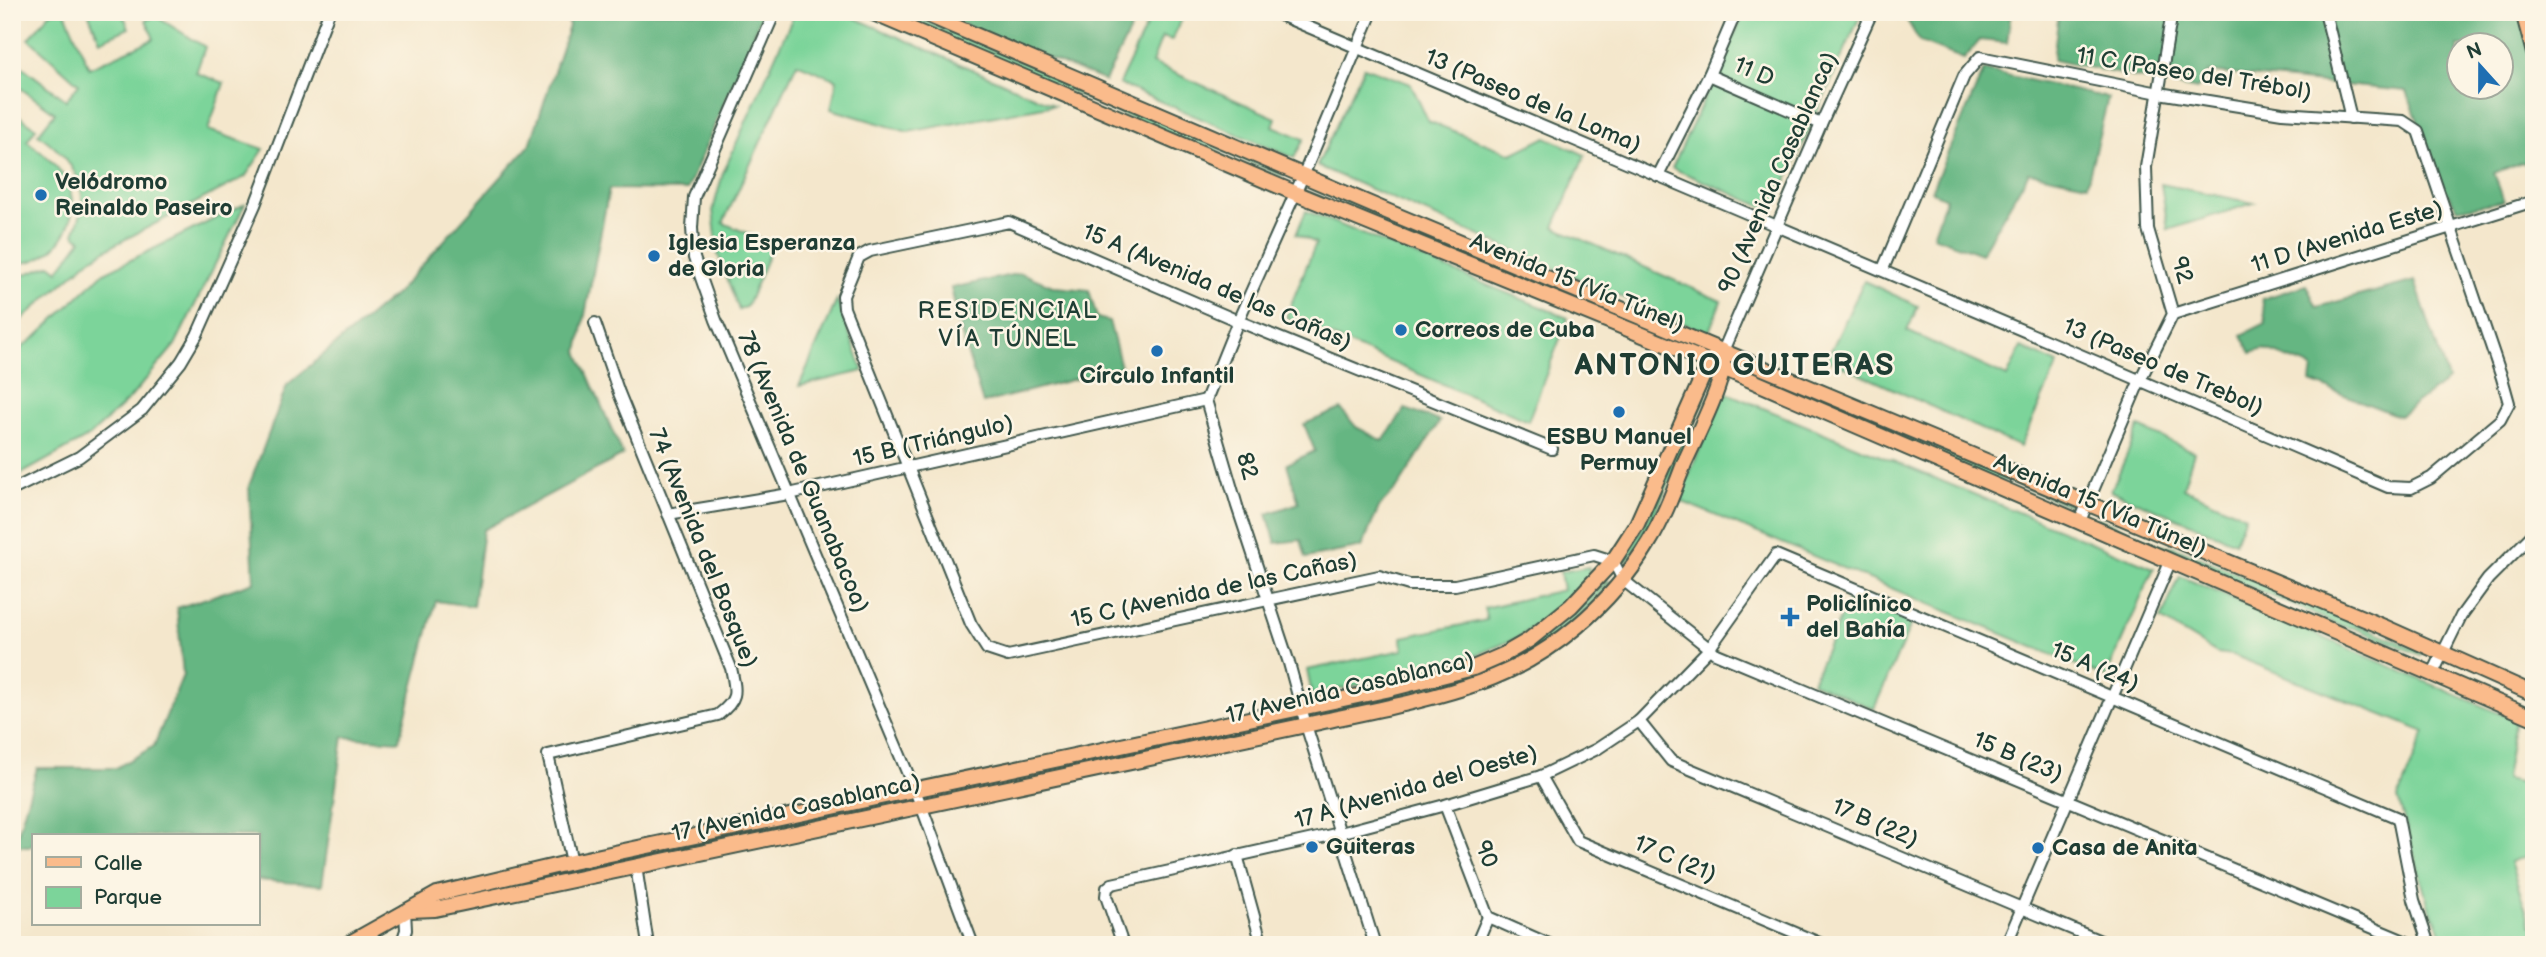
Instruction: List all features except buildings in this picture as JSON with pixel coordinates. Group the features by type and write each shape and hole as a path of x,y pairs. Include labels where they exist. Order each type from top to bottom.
{"main road":[{"name":"Avenida 15 (Vía Túnel)","path":"871,12 1295,193 1724,368 2534,718"},
{"name":"Avenida 15 (Vía Túnel)","path":"921,12 1303,176 2443,652 2534,694"},
{"path":"2522,12 2534,53"},
{"name":"17 (Avenida Casablanca)","path":"405,910 435,909 572,862 1430,680 1473,668 1529,640 1571,606 1613,561 1647,503 1709,362 1723,351"},
{"name":"17 (Avenida Casablanca)","path":"508,882 636,866 1306,725 1482,682 1526,662 1576,628 1623,580 1650,541 1666,509 1724,368 1723,351"},
{"path":"346,945 405,910"}],"street":[{"path":"12,491 79,457 142,410 181,362 197,335 255,205 329,12"},
{"name":"78 (Avenida de Guanabacoa)","path":"775,12 694,197 694,258 716,320 921,805 970,944"},
{"name":"13 (Paseo de la Loma)","path":"1273,12 1658,176 1779,224"},
{"path":"1206,400 1372,12"},
{"path":"1658,176 1709,75 1736,12"},
{"name":"90 (Avenida Casablanca)","path":"1723,351 1872,12"},
{"name":"92","path":"2080,521 2140,380 2173,314 2148,229 2146,167 2172,12"},
{"path":"2325,12 2351,118"},
{"name":"11 C (Paseo del Trébol)","path":"1883,269 1964,76 1980,57 2159,93 2282,113 2403,121 2418,131 2451,227"},
{"name":"11 D","path":"1709,75 1821,124"},
{"name":"11 D (Avenida Este)","path":"2173,314 2534,201"},
{"name":"15 A (Avenida de las Cañas)","path":"909,468 844,308 843,296 859,257 870,251 1009,222 1238,321 1552,449"},
{"name":"13 (Paseo de Trebol)","path":"1779,224 2388,487 2411,488 2431,478 2500,420 2509,403 2451,227"},
{"name":"74 (Avenida del Bosque)","path":"572,862 548,755 718,715 729,707 736,693 731,668 619,393 595,323"},
{"name":"15 B (Triángulo)","path":"667,514 789,494 1206,400"},
{"name":"82","path":"1206,400 1375,945"},
{"name":"15 C (Avenida de las Cañas)","path":"909,468 971,624 987,649 1008,656 1379,576 1409,585 1455,585 1587,555 1613,561"},
{"path":"2432,675 2461,616 2487,579 2534,533"},
{"name":"17 A (Avenida del Oeste)","path":"1123,945 1106,896 1107,888 1112,884 1445,805 1541,776 1597,749 1639,721 1709,649 1776,555"},
{"name":"15 A (24)","path":"1776,555 2398,818 2414,900 2429,945"},
{"path":"2006,945 2171,560"},
{"path":"1613,561 1623,580"},
{"name":"15 B (23)","path":"1623,580 1715,653 2414,945"},
{"name":"17 B (22)","path":"1639,721 1671,761 2110,945"},
{"name":"17 C (21)","path":"1541,776 1578,841 1824,945"},
{"name":"90","path":"1445,805 1488,918"},
{"path":"1237,855 1262,945"},
{"path":"636,866 648,945"},
{"path":"401,945 406,930 405,910"},
{"path":"1476,945 1488,918 1551,945"},
{"path":"642,945 645,928"},
{"path":"363,934 385,945"}],"green space":[{"path":"51,12 65,12 89,68 154,39 146,20 155,16 205,47 196,73 224,83 208,130 264,149 245,177 88,261 12,328 12,275 23,275 50,265 58,271 81,240 74,234 82,207 80,184 76,174 63,156 38,134 55,113 12,82 12,77 21,66 66,100 79,84 29,39"},
{"path":"88,12 122,12 129,28 100,41"},
{"path":"565,12 763,12 687,190 609,189 578,352 623,455 483,530 473,606 436,601 399,741 343,737 322,885 259,880 259,834 32,834 32,846 14,846 37,768 116,768 154,746 183,675 177,608 254,582 249,486 287,385 398,292 530,145 569,26"},
{"path":"795,12 841,12 1054,105 908,132 831,109 837,80 797,63 723,223 773,244 747,306 739,310 718,254 713,210 723,173"},
{"path":"886,12 904,12 1283,174 1282,177 1224,152 1200,148"},
{"path":"932,12 1139,12 1105,81"},
{"path":"1153,12 1185,12 1172,40 1162,37 1152,63 1276,118 1273,126 1304,139 1294,158 1119,84"},
{"path":"1745,12 1862,12 1773,211 1672,168"},
{"path":"1907,12 2011,12 2007,43 1980,40 1964,59 1920,42 1905,17"},
{"path":"2059,12 2534,12 2534,168 2522,162 2494,173 2504,201 2458,209 2441,185 2407,91 2208,72 2197,90 2053,60"},
{"path":"1364,67 1411,84 1428,121 1512,154 1546,137 1585,155 1554,227 1721,301 1708,334 1317,166"},
{"path":"1984,70 2108,98 2087,184 2029,172 1981,254 1933,236 1946,198 1931,191"},
{"name":"Velódromo Reinaldo Paseiro","path":"12,111 36,128 27,141 60,172 68,185 72,213 68,227 52,250 40,258 12,263"},
{"path":"2161,184 2254,203 2168,230"},
{"path":"1309,188 1384,216 1710,350 1708,353 1635,322 1627,322"},
{"path":"245,204 175,345 131,397 90,436 12,479 12,377 21,348 102,274"},
{"path":"1306,211 1568,318 1528,421 1286,317 1316,243 1296,234"},
{"path":"1021,273 1055,287 1089,290 1097,318 1109,321 1121,367 983,403 962,336 951,288"},
{"path":"1864,281 1918,306 1907,331 2007,377 2021,347 2058,364 2020,447 1827,359"},
{"path":"2415,281 2448,380 2399,416 2311,382 2313,368 2264,349 2251,353 2242,335 2266,323 2262,299 2306,285 2317,307"},
{"path":"837,300 863,371 799,386"},
{"path":"1730,363 2074,505 2074,508 2011,482 1996,480 1729,365"},
{"path":"1724,392 2154,568 2106,677 1678,500"},
{"path":"1700,395 1705,397 1651,524 1627,562 1624,559 1648,518"},
{"path":"1341,409 1356,427 1383,441 1405,409 1440,421 1398,487 1379,507 1362,547 1306,558 1301,540 1276,543 1267,514 1299,503 1287,464 1315,451 1304,424"},
{"path":"2139,427 2194,452 2183,488 2245,516 2235,542 2111,491"},
{"path":"2098,518 2156,544 2175,547 2421,651 2421,655 2354,628 2341,626 2096,521"},
{"path":"1589,567 1590,577 1550,614 1519,637 1477,655 1421,671 1312,695 1307,670 1403,650 1402,637 1487,620 1484,608 1563,590 1560,572"},
{"path":"2180,576 2515,720 2505,779 2534,785 2534,853 2510,862 2531,925 2534,925 2534,945 2447,945 2428,904 2398,798 2425,732 2233,655 2217,653 2161,619"},
{"path":"1607,580 1610,582 1582,614 1554,637 1524,656 1458,683 1318,715 1316,710 1447,680 1544,637 1577,611"},
{"path":"1850,596 1912,622 1874,709 1812,682"},
{"path":"1289,716 1290,721 941,794 940,789"},
{"path":"894,799 896,804 536,883 535,877"}],"place":[{"name":"Velódromo Reinaldo Paseiro","path":"41,195"},
{"name":"Iglesia Esperanza de Gloria","path":"654,256"},
{"name":"Correos de Cuba","path":"1401,330"},
{"name":"Círculo Infantil","path":"1157,351"},
{"name":"ESBU Manuel Permuy","path":"1619,412"},
{"name":"Policlínico del Bahía","path":"1790,617"},
{"name":"Guiteras","path":"1312,847"},
{"name":"Casa de Anita","path":"2038,848"}],"district":[{"name":"RESIDENCIAL VÍA TÚNEL","path":"1008,324"},
{"name":"ANTONIO GUITERAS","path":"1735,366"}]}
